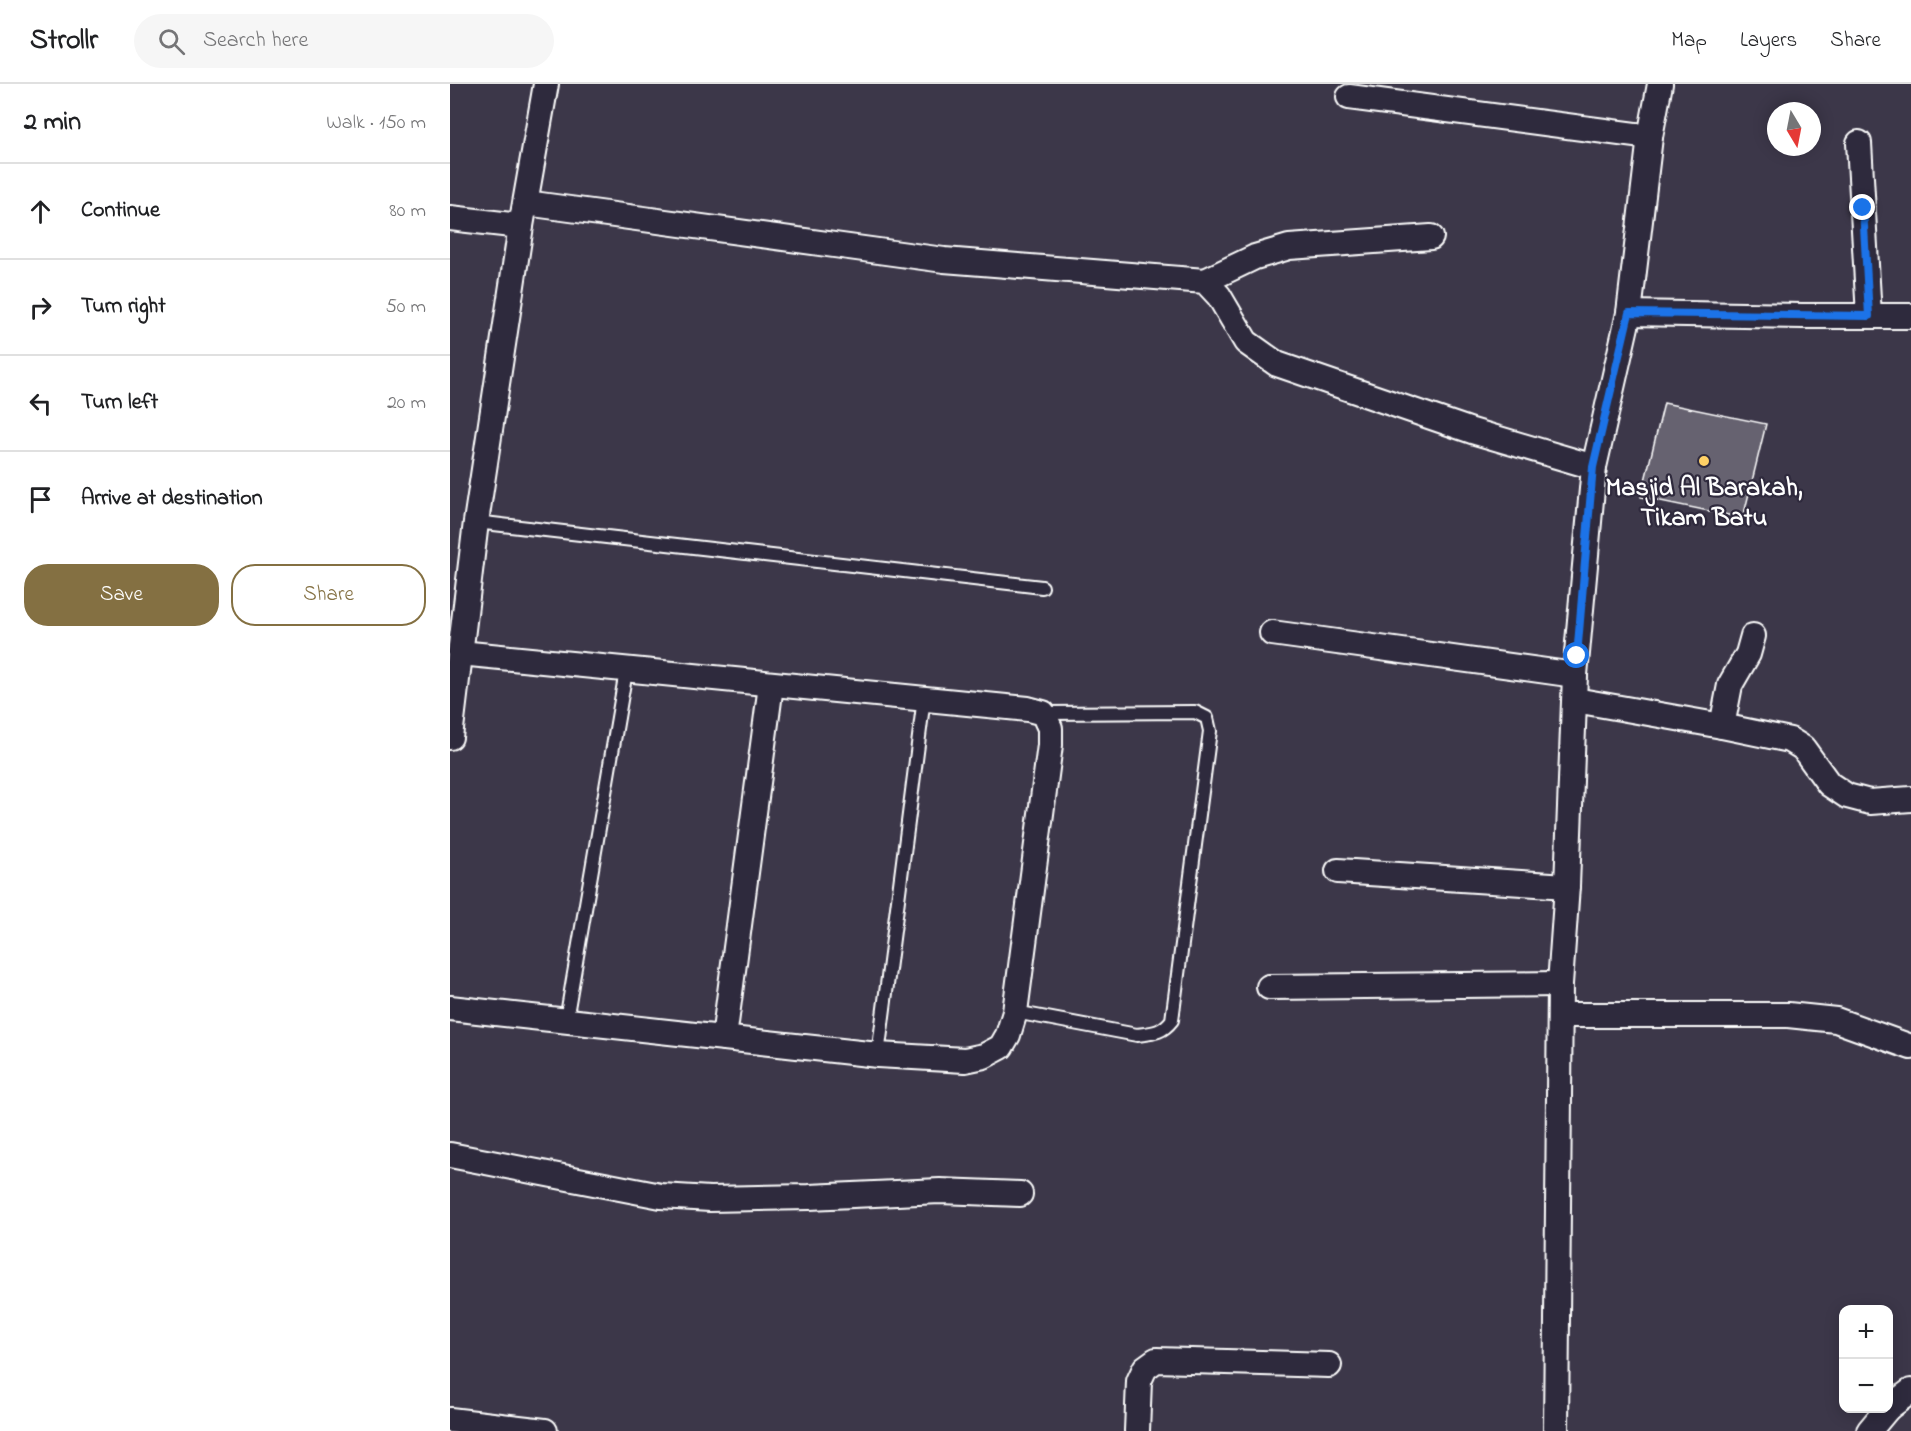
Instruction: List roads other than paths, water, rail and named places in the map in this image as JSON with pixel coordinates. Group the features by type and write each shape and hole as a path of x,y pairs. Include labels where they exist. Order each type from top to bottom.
{"street":[{"path":"450,737 455,652 546,84"},
{"path":"1556,1431 1560,984 1567,886 1575,675 1593,467 1629,313 1650,137 1660,84"},
{"path":"1349,97 1650,137"},
{"path":"1859,143 1869,316"},
{"path":"450,218 524,215 944,260 1205,281 1255,257 1289,247 1431,237"},
{"path":"1205,281 1219,296 1246,342 1277,364 1472,431 1593,467"},
{"path":"1629,313 1911,316"},
{"path":"1272,633 1575,675"},
{"path":"1722,726 1730,686 1748,654 1753,636"},
{"path":"450,1008 878,1055 965,1060 984,1056 1001,1047 1016,1012 1050,745 1050,728 1043,713 1028,709 455,652"},
{"path":"724,1038 771,685"},
{"path":"1575,700 1790,740 1803,748 1829,784 1846,796 1870,802 1911,799"},
{"path":"1338,871 1567,886"},
{"path":"1269,987 1560,984"},
{"path":"1561,1015 1800,1016 1836,1020 1911,1047"},
{"path":"450,1155 662,1196 710,1199 940,1191 1020,1194"},
{"path":"1137,1431 1139,1381 1145,1368 1156,1360 1329,1365"},
{"path":"1893,1404 1911,1391"},
{"path":"1869,1431 1884,1413"},
{"path":"450,1420 545,1431"}],"lane":[{"path":"476,522 1042,587"},
{"path":"566,1020 626,670"},
{"path":"878,1055 924,698"},
{"path":"1016,1012 1137,1035 1165,1029 1172,1020 1210,731 1207,718 1196,712 1043,713"}],"place":[{"name":"Masjid Al Barakah, Tikam Batu","path":"1704,461"}]}
